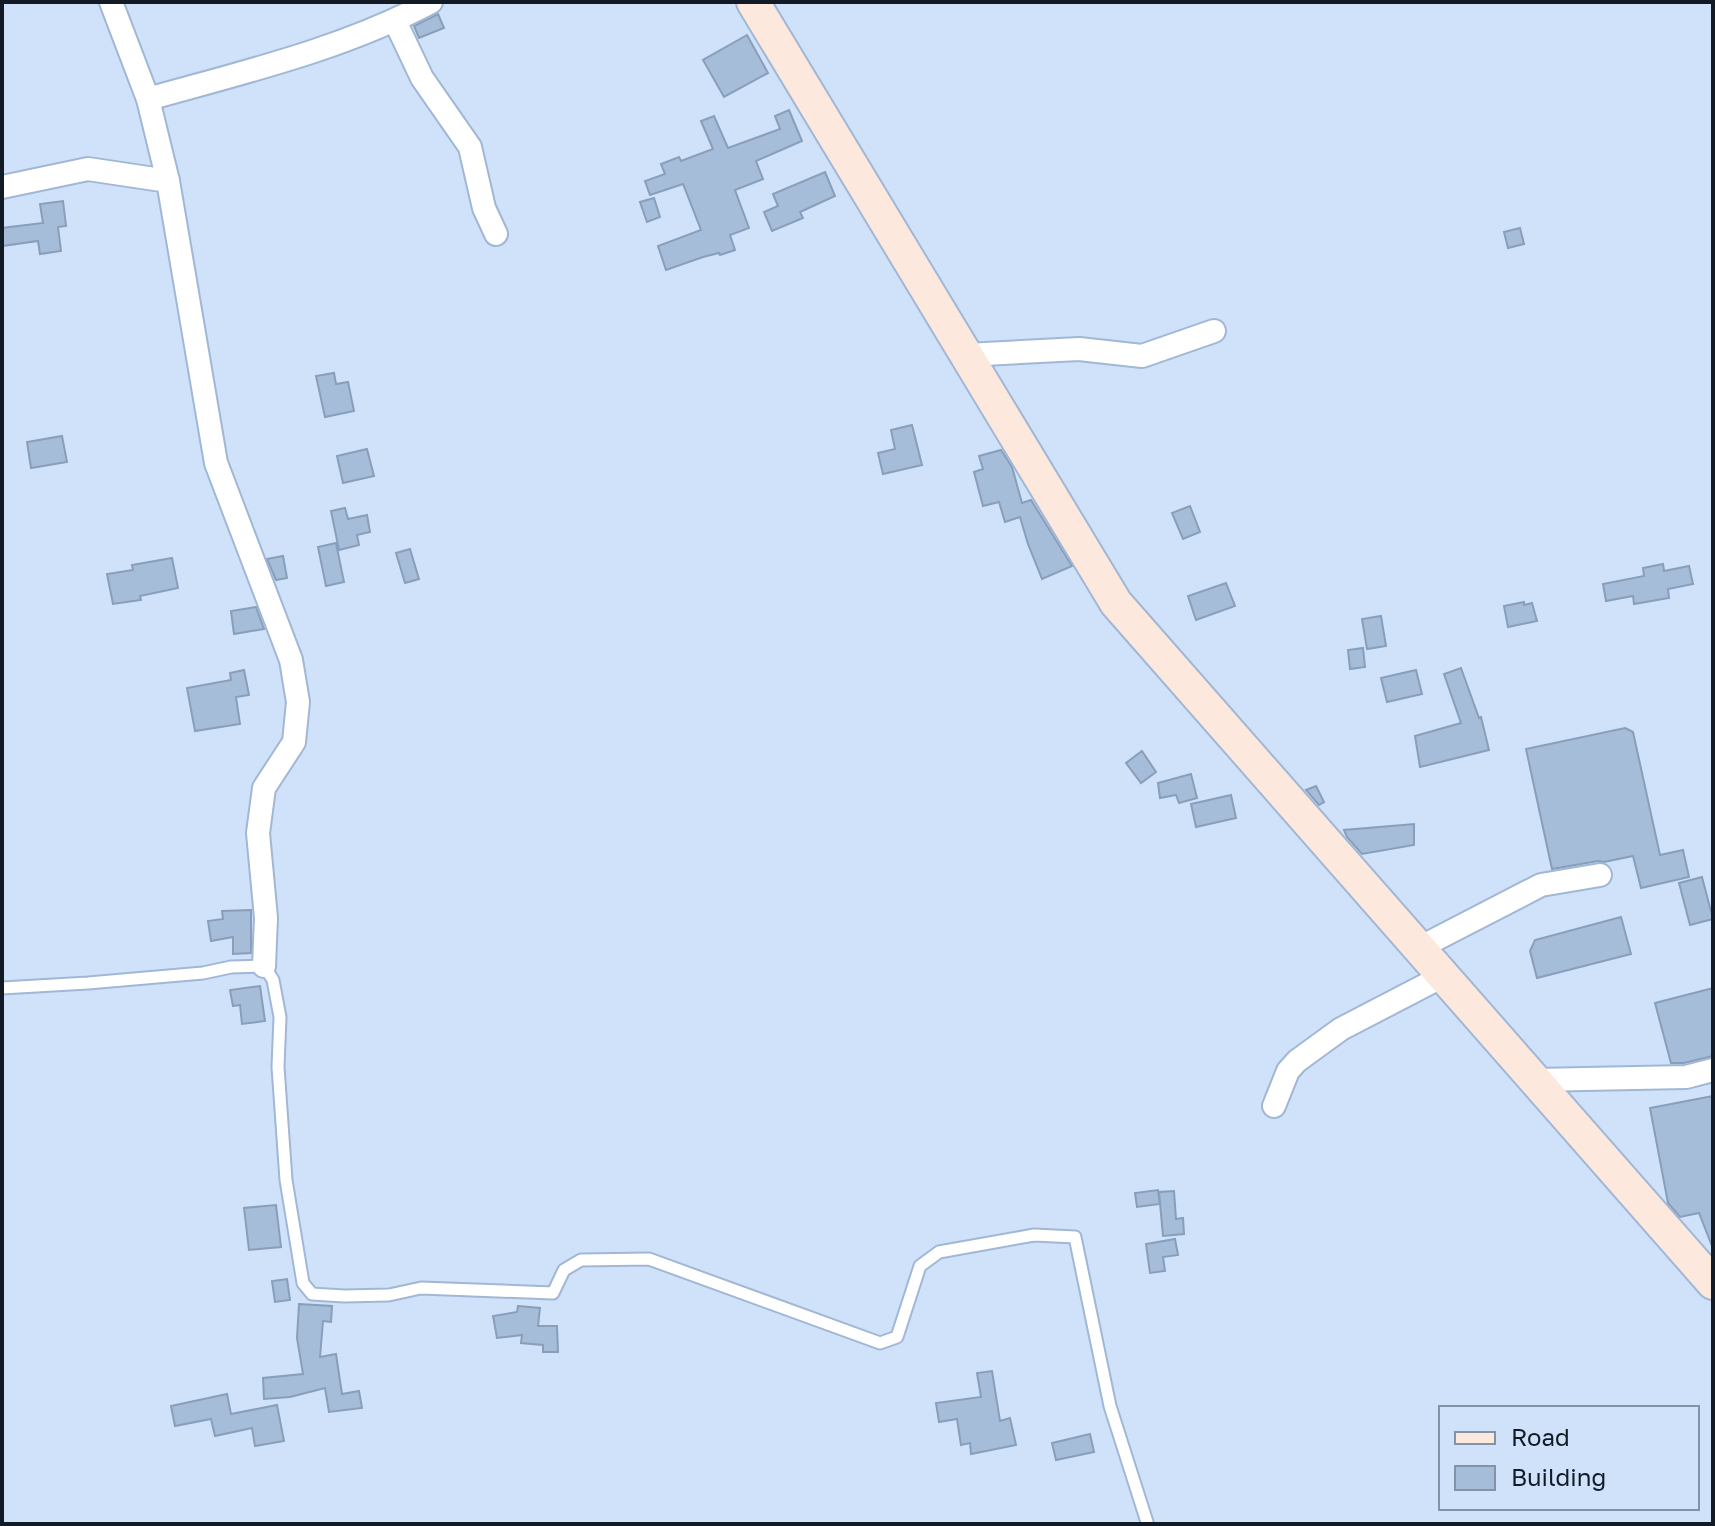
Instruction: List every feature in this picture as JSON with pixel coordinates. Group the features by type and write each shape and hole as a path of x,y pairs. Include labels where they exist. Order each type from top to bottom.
{"main road":[{"path":"753,2 1116,603 1713,1283"}],"street":[{"path":"111,2 148,99 168,181 216,463 291,660 298,702 294,742 264,788 258,833 266,918 264,966"},
{"path":"148,99 292,58 395,21 431,2"},
{"path":"395,21 422,78 470,147 484,208 496,234"},
{"path":"2,187 88,169 168,181"},
{"path":"966,355 1079,349 1142,356 1214,331"},
{"path":"1419,948 1541,885 1600,875"},
{"path":"1274,1106 1288,1071 1297,1061 1341,1029 1443,976"},
{"path":"1535,1080 1686,1077 1713,1070"}],"lane":[{"path":"2,988 264,966 273,980 280,1017 278,1067 286,1180 303,1283 312,1294 389,1295 421,1288 553,1293 564,1270 581,1260 649,1259 880,1343 897,1337 920,1266 939,1252 1034,1235 1075,1237 1110,1406 1147,1522"}],"building":[{"path":"438,14 444,28 419,38 414,26"},
{"path":"747,35 768,73 724,97 703,60"},
{"path":"789,110 802,141 756,161 763,179 735,190 749,228 730,235 735,250 666,270 658,246 701,230 683,184 650,195 645,181 665,174 661,164 679,157 681,161 713,149 701,121 714,116 728,148 780,129 775,116"},
{"path":"825,172 835,196 800,212 803,218 772,231 764,212 778,206 773,194"},
{"path":"654,198 660,217 647,222 640,202"},
{"path":"63,201 66,226 58,227 61,251 40,254 38,241 2,246 2,228 43,223 40,204"},
{"path":"1520,228 1524,244 1508,248 1504,232"},
{"path":"334,373 336,384 348,382 354,411 325,417 316,376"},
{"path":"912,425 922,465 883,474 878,453 895,449 891,430"},
{"path":"62,436 67,462 31,468 27,442"},
{"path":"367,449 374,476 343,483 337,456"},
{"path":"1001,450 1012,467 1022,503 1031,500 1072,566 1042,579 1020,517 1005,522 999,502 983,506 974,472 983,469 979,456"},
{"path":"1190,506 1200,532 1183,539 1172,513"},
{"path":"345,508 348,519 367,515 370,532 357,535 359,545 339,550 331,511"},
{"path":"336,543 344,582 326,586 318,547"},
{"path":"410,549 419,579 405,583 396,553"},
{"path":"283,556 287,578 276,580 267,559"},
{"path":"172,558 178,588 140,596 141,600 113,604 107,574 133,570 132,565"},
{"path":"1663,564 1664,571 1689,566 1693,584 1668,589 1669,598 1634,604 1633,596 1606,601 1603,584 1644,576 1643,568"},
{"path":"1226,583 1235,606 1196,620 1188,596"},
{"path":"1524,602 1524,605 1532,603 1537,621 1508,627 1504,606"},
{"path":"256,607 264,629 234,634 231,611"},
{"path":"1381,616 1386,646 1367,649 1362,619"},
{"path":"1363,648 1365,667 1350,669 1348,650"},
{"path":"1461,668 1481,717 1489,750 1420,767 1415,736 1461,723 1444,674"},
{"path":"244,670 249,695 236,697 240,724 195,731 187,688 231,680 230,673"},
{"path":"1416,670 1422,694 1387,702 1381,678"},
{"path":"1625,728 1633,732 1660,855 1683,850 1689,877 1641,888 1633,856 1552,869 1526,749"},
{"path":"1142,751 1156,772 1141,783 1126,763"},
{"path":"1191,774 1197,798 1179,803 1176,795 1160,798 1158,783"},
{"path":"1316,786 1324,802 1319,805 1306,790"},
{"path":"1231,795 1236,818 1196,827 1191,804"},
{"path":"1414,824 1414,845 1362,854 1344,830"},
{"path":"1702,877 1713,919 1690,925 1679,883"},
{"path":"251,910 251,953 233,954 233,937 211,941 208,921 223,919 222,911"},
{"path":"1621,917 1631,954 1537,978 1530,951 1535,940"},
{"path":"260,986 265,1021 242,1024 240,1005 233,1006 230,990"},
{"path":"1713,988 1713,1056 1671,1063 1655,1003"},
{"path":"1713,1096 1712,1246 1699,1213 1680,1217 1668,1203 1650,1108"},
{"path":"1158,1190 1160,1204 1137,1207 1135,1193"},
{"path":"1174,1191 1176,1219 1183,1218 1184,1234 1163,1236 1159,1192"},
{"path":"276,1205 281,1247 249,1250 244,1208"},
{"path":"1175,1239 1178,1255 1163,1257 1165,1271 1150,1273 1146,1244"},
{"path":"287,1279 290,1300 275,1302 272,1281"},
{"path":"299,1304 332,1306 331,1322 323,1321 320,1357 336,1354 342,1394 359,1391 362,1408 329,1412 325,1388 290,1397 264,1399 263,1378 303,1374 297,1338"},
{"path":"518,1306 540,1308 538,1326 557,1326 558,1352 543,1352 543,1345 521,1343 522,1335 497,1338 493,1316 517,1312"},
{"path":"992,1371 1000,1421 1010,1418 1016,1445 971,1454 970,1443 961,1445 957,1419 939,1422 936,1403 981,1397 977,1373"},
{"path":"227,1394 231,1414 277,1405 284,1441 255,1446 252,1428 215,1436 211,1419 175,1426 171,1406"},
{"path":"1090,1434 1094,1452 1056,1460 1052,1443"}]}
